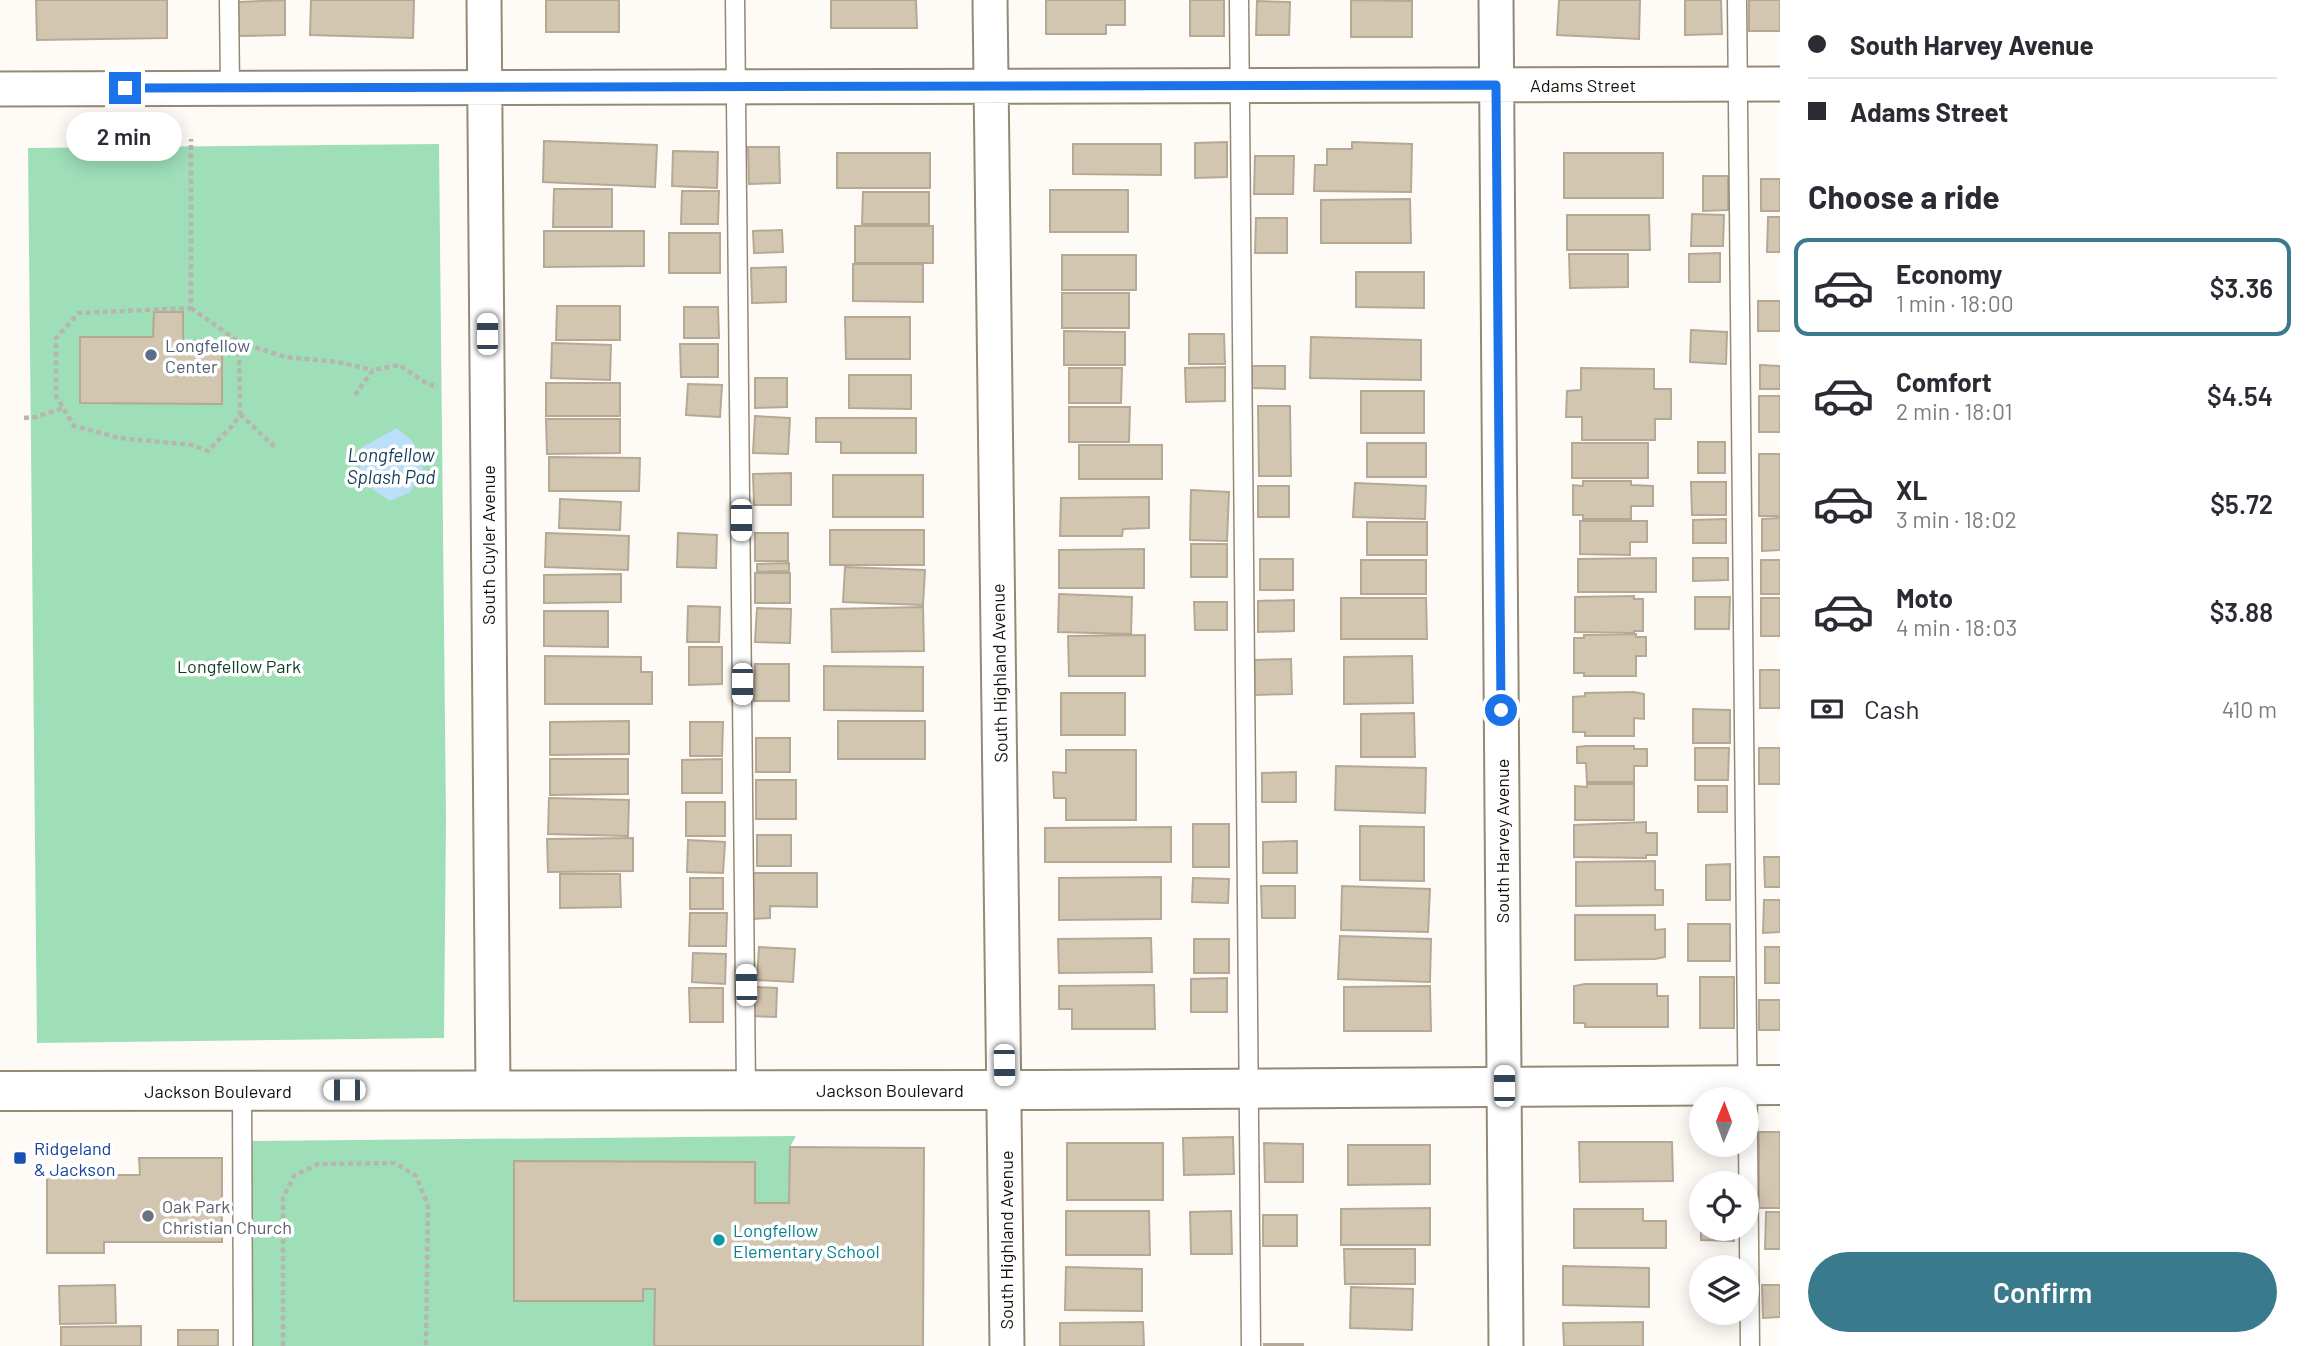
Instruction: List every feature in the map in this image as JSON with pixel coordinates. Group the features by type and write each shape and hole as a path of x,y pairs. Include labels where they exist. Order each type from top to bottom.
{"street":[{"name":"South Cuyler Avenue","path":"484,0 492,1090"},
{"name":"South Highland Avenue","path":"990,0 1006,1346"},
{"name":"South Harvey Avenue","path":"1496,0 1506,1346"},
{"name":"Adams Street","path":"0,89 1780,84"},
{"name":"Jackson Boulevard","path":"0,1091 1005,1090 1763,1085"}],"lane":[{"path":"229,0 230,88"},
{"path":"735,0 746,1090"},
{"path":"1239,0 1251,1346"},
{"path":"1737,0 1763,1085 1750,1346"},
{"path":"242,1091 243,1346"}],"path":[{"path":"191,139 191,307"},
{"path":"239,342 240,414 208,451 192,445 120,438 75,426 56,397 56,338 79,313 191,307 239,342 285,357 338,362 373,370 399,365 429,385 438,385"},
{"path":"355,395 373,370"},
{"path":"24,418 63,408"},
{"path":"240,414 277,449"},
{"path":"283,1346 283,1198 294,1176 318,1164 395,1163 416,1176 428,1205 426,1346"}],"green space":[{"name":"Longfellow Park","path":"439,144 446,819 444,1038 37,1043 28,148"},
{"path":"796,1136 790,1147 789,1203 755,1203 755,1162 514,1162 514,1301 643,1301 643,1289 655,1289 655,1346 253,1346 248,1141"}],"water":[{"name":"Longfellow Splash Pad","path":"397,428 413,442 423,468 410,492 390,501 372,489 359,475 361,448"}],"building":[{"path":"36,0 167,0 167,38 37,40"},
{"path":"285,0 285,35 239,36 238,2"},
{"path":"311,0 414,0 413,38 310,35"},
{"path":"546,0 619,0 619,32 546,32"},
{"path":"831,0 916,0 917,28 831,28"},
{"path":"1046,0 1125,0 1125,25 1106,25 1106,34 1046,34"},
{"path":"1190,0 1224,0 1224,36 1190,36"},
{"path":"1351,0 1412,1 1412,37 1351,37"},
{"path":"1559,0 1640,0 1639,39 1557,35"},
{"path":"1685,0 1721,0 1722,34 1685,35"},
{"path":"1749,0 1780,0 1780,31 1749,31"},
{"path":"1257,1 1290,2 1289,35 1256,35"},
{"path":"544,141 657,145 655,187 543,182"},
{"path":"1227,142 1227,177 1195,178 1195,143"},
{"path":"1352,142 1412,144 1411,192 1314,191 1315,165 1327,165 1327,149 1352,149"},
{"path":"1073,144 1161,144 1161,175 1073,174"},
{"path":"748,147 779,147 780,183 749,184"},
{"path":"673,151 718,152 717,188 672,186"},
{"path":"837,153 930,153 930,188 837,188"},
{"path":"1564,153 1663,153 1663,198 1564,198"},
{"path":"1255,156 1294,156 1293,194 1254,194"},
{"path":"1703,176 1728,176 1728,210 1703,211"},
{"path":"1761,179 1780,179 1780,211 1761,211"},
{"path":"554,189 612,189 612,227 553,227"},
{"path":"1050,190 1128,190 1128,232 1050,232"},
{"path":"682,191 719,191 718,224 681,224"},
{"path":"863,192 929,192 929,224 862,224"},
{"path":"1410,199 1411,243 1321,243 1321,200"},
{"path":"1692,214 1724,215 1723,246 1691,246"},
{"path":"1567,215 1649,215 1650,250 1567,250"},
{"path":"1768,217 1780,217 1780,252 1767,252"},
{"path":"1256,218 1287,218 1287,253 1255,253"},
{"path":"855,226 933,226 933,263 855,263"},
{"path":"782,230 783,252 754,253 753,231"},
{"path":"544,231 644,231 644,266 544,267"},
{"path":"669,233 720,233 720,273 669,273"},
{"path":"1720,253 1720,282 1689,282 1689,254"},
{"path":"1569,254 1628,254 1628,287 1570,288"},
{"path":"1062,255 1136,255 1136,290 1062,290"},
{"path":"853,264 923,264 923,302 853,301"},
{"path":"786,267 786,302 752,303 751,268"},
{"path":"1356,272 1424,272 1424,308 1356,307"},
{"path":"1062,293 1129,293 1129,328 1062,328"},
{"path":"1758,301 1780,301 1780,331 1758,331"},
{"path":"557,306 620,306 620,340 556,340"},
{"path":"684,307 718,307 719,338 684,338"},
{"name":"Longfellow Center","path":"154,312 183,312 183,341 222,341 222,404 80,403 80,337 153,337"},
{"path":"845,317 910,317 910,359 846,359"},
{"path":"1691,330 1727,332 1726,364 1690,362"},
{"path":"1064,331 1125,332 1125,365 1064,365"},
{"path":"1189,334 1224,334 1225,364 1189,364"},
{"path":"1311,337 1421,340 1421,380 1310,378"},
{"path":"552,343 611,345 610,380 551,378"},
{"path":"680,344 718,344 718,377 681,377"},
{"path":"1760,365 1780,366 1780,389 1760,389"},
{"path":"1252,366 1285,366 1285,389 1252,388"},
{"path":"1225,367 1225,401 1186,402 1185,368"},
{"path":"1069,368 1122,368 1121,403 1069,403"},
{"path":"1581,368 1654,369 1654,389 1671,389 1671,419 1655,419 1655,440 1582,440 1582,417 1566,417 1567,391 1581,390"},
{"path":"849,375 911,375 911,409 849,408"},
{"path":"755,378 787,378 787,407 755,408"},
{"path":"546,383 620,383 620,416 546,416"},
{"path":"688,384 722,385 720,417 686,415"},
{"path":"1361,391 1424,391 1424,433 1361,433"},
{"path":"1759,396 1780,396 1780,432 1759,432"},
{"path":"1258,406 1290,406 1291,476 1259,476"},
{"path":"1069,407 1130,407 1129,442 1069,442"},
{"path":"755,416 790,418 788,454 753,453"},
{"path":"816,418 916,418 916,453 841,453 841,442 816,442"},
{"path":"546,419 620,419 620,453 547,454"},
{"path":"1698,442 1725,442 1725,473 1698,473"},
{"path":"1367,443 1426,443 1426,477 1367,477"},
{"path":"1572,443 1648,443 1648,478 1572,478"},
{"path":"1079,445 1162,445 1162,479 1079,479"},
{"path":"1759,454 1780,454 1780,516 1759,516"},
{"path":"549,457 640,458 639,491 549,491"},
{"path":"791,473 791,505 754,505 753,474"},
{"path":"833,475 923,475 923,517 833,517"},
{"path":"1583,481 1631,481 1631,485 1653,486 1653,506 1631,506 1631,519 1583,519 1583,515 1573,515 1573,485 1583,486"},
{"path":"1691,482 1726,482 1726,515 1692,515"},
{"path":"1355,483 1426,486 1425,519 1353,517"},
{"path":"1258,486 1289,486 1289,517 1258,517"},
{"path":"1191,490 1229,492 1227,541 1190,540"},
{"path":"1149,497 1149,528 1123,529 1122,536 1060,536 1061,498"},
{"path":"560,499 621,502 620,530 559,528"},
{"path":"1780,518 1780,550 1762,551 1762,519"},
{"path":"1726,519 1726,543 1693,543 1693,520"},
{"path":"1580,521 1647,521 1647,542 1630,542 1630,555 1580,554"},
{"path":"1367,522 1427,522 1427,555 1367,555"},
{"path":"830,530 924,530 924,565 830,565"},
{"path":"546,533 629,536 628,570 545,567"},
{"path":"678,533 717,535 716,568 677,567"},
{"path":"755,533 788,533 788,561 755,561"},
{"path":"1191,544 1227,544 1227,577 1191,577"},
{"path":"1144,549 1144,588 1059,588 1059,550"},
{"path":"1656,558 1656,592 1578,592 1578,559"},
{"path":"1693,558 1728,558 1728,580 1693,581"},
{"path":"1260,559 1293,559 1293,590 1260,590"},
{"path":"1361,560 1426,560 1426,594 1361,594"},
{"path":"1761,560 1780,560 1780,594 1761,594"},
{"path":"789,563 789,571 757,572 757,564"},
{"path":"845,567 925,570 923,605 843,602"},
{"path":"755,573 790,573 790,603 755,603"},
{"path":"621,574 621,602 544,603 544,575"},
{"path":"1059,594 1132,597 1131,634 1058,632"},
{"path":"1634,596 1634,599 1643,599 1643,631 1575,632 1575,597"},
{"path":"1695,597 1730,597 1729,629 1695,629"},
{"path":"1341,598 1426,598 1427,639 1341,639"},
{"path":"1761,598 1780,598 1780,636 1761,636"},
{"path":"1294,600 1294,631 1258,632 1258,601"},
{"path":"1194,602 1227,602 1227,630 1195,630"},
{"path":"688,606 720,607 719,642 687,642"},
{"path":"923,607 924,651 832,652 831,609"},
{"path":"757,608 791,609 790,643 755,642"},
{"path":"544,611 608,611 608,647 544,646"},
{"path":"1636,634 1636,637 1646,637 1646,656 1636,656 1636,676 1584,676 1584,673 1574,673 1574,638 1584,638 1584,635"},
{"path":"1145,635 1145,676 1069,676 1068,636"},
{"path":"689,647 722,647 722,684 689,685"},
{"path":"545,656 641,657 641,672 652,672 652,704 545,704"},
{"path":"1412,656 1413,703 1344,704 1344,657"},
{"path":"1291,659 1292,694 1254,695 1253,660"},
{"path":"755,664 789,664 789,701 754,701"},
{"path":"824,666 923,667 923,711 824,710"},
{"path":"1760,670 1780,670 1780,708 1760,708"},
{"path":"1061,693 1125,693 1125,735 1061,735"},
{"path":"1585,693 1644,694 1644,719 1634,718 1634,736 1585,736 1585,732 1573,732 1573,697 1585,696"},
{"path":"1693,709 1730,710 1730,743 1693,743"},
{"path":"1414,713 1415,757 1361,757 1361,714"},
{"path":"629,721 629,754 550,755 550,722"},
{"path":"838,721 925,721 925,759 838,759"},
{"path":"690,722 723,722 722,756 690,756"},
{"path":"756,738 790,738 790,772 756,772"},
{"path":"1634,746 1634,749 1647,749 1647,766 1634,766 1634,782 1587,782 1586,763 1577,763 1577,747"},
{"path":"1695,748 1729,748 1728,780 1695,780"},
{"path":"1759,748 1780,748 1780,784 1759,784"},
{"path":"1066,750 1136,750 1136,820 1066,820 1066,798 1054,798 1053,772 1066,773"},
{"path":"550,759 628,759 628,794 550,795"},
{"path":"722,759 722,793 682,793 682,760"},
{"path":"1336,766 1426,768 1425,813 1335,810"},
{"path":"1296,772 1296,802 1262,802 1262,773"},
{"path":"756,780 796,780 796,819 756,819"},
{"path":"1587,784 1634,784 1634,820 1575,820 1575,786 1587,787"},
{"path":"1698,786 1727,786 1727,812 1698,812"},
{"path":"549,798 629,800 628,836 548,834"},
{"path":"686,802 725,802 725,836 686,836"},
{"path":"1646,822 1646,833 1657,833 1657,855 1646,855 1646,858 1574,857 1574,825"},
{"path":"1193,824 1229,824 1229,867 1193,867"},
{"path":"1360,826 1424,827 1424,881 1360,880"},
{"path":"1171,827 1171,862 1045,862 1045,828"},
{"path":"757,835 791,835 791,866 757,866"},
{"path":"633,838 633,871 548,872 547,839"},
{"path":"688,840 725,842 723,873 687,872"},
{"path":"1297,841 1297,873 1263,873 1263,842"},
{"path":"1764,857 1780,857 1780,887 1765,887"},
{"path":"1655,861 1655,890 1663,890 1663,905 1576,906 1576,862"},
{"path":"1730,864 1730,900 1706,900 1706,865"},
{"path":"753,873 817,873 817,907 770,906 770,918 753,919"},
{"path":"560,874 620,874 621,907 560,908"},
{"path":"1161,877 1161,919 1059,920 1059,878"},
{"path":"690,878 723,878 723,909 690,909"},
{"path":"1193,878 1229,879 1228,903 1192,902"},
{"path":"1261,886 1295,886 1295,918 1262,918"},
{"path":"1342,886 1430,889 1428,932 1341,930"},
{"path":"1764,900 1780,900 1780,932 1763,933"},
{"path":"690,913 727,913 726,946 689,946"},
{"path":"1575,915 1655,915 1655,930 1665,929 1665,957 1575,960"},
{"path":"1688,924 1730,924 1730,961 1688,961"},
{"path":"1340,936 1431,939 1430,982 1338,979"},
{"path":"1151,938 1152,972 1059,973 1058,939"},
{"path":"1194,939 1229,939 1229,973 1194,973"},
{"path":"759,947 795,949 793,982 757,980"},
{"path":"1765,947 1780,947 1780,983 1765,983"},
{"path":"693,953 726,954 725,984 692,982"},
{"path":"1700,977 1734,977 1734,1028 1700,1028"},
{"path":"1227,978 1227,1012 1191,1012 1191,979"},
{"path":"1657,984 1657,996 1668,996 1668,1027 1585,1027 1585,1023 1574,1023 1574,986"},
{"path":"1154,985 1155,1029 1072,1029 1072,1009 1059,1009 1059,986"},
{"path":"1430,986 1431,1031 1344,1031 1344,987"},
{"path":"754,987 777,988 776,1017 753,1016"},
{"path":"689,988 723,988 723,1022 690,1022"},
{"path":"1759,1000 1780,1000 1780,1030 1759,1030"},
{"path":"1759,1132 1780,1132 1780,1208 1759,1208"},
{"path":"1233,1137 1234,1174 1184,1175 1183,1138"},
{"path":"1579,1142 1672,1142 1673,1181 1580,1182"},
{"path":"1067,1143 1163,1143 1163,1200 1067,1200"},
{"path":"1264,1143 1303,1144 1303,1182 1265,1182"},
{"path":"1348,1145 1430,1145 1430,1184 1348,1185"},
{"name":"Longfellow Elementary School","path":"790,1147 924,1148 923,1346 654,1346 655,1289 643,1289 643,1301 514,1301 514,1161 755,1162 755,1203 789,1203"},
{"path":"139,1158 222,1158 222,1242 104,1242 104,1253 47,1253 47,1175 140,1175"},
{"path":"1430,1208 1430,1245 1341,1245 1341,1209"},
{"path":"1574,1209 1643,1209 1643,1221 1666,1221 1666,1248 1574,1248"},
{"path":"1066,1211 1149,1211 1150,1255 1066,1255"},
{"path":"1231,1211 1232,1254 1191,1254 1190,1212"},
{"path":"1766,1212 1780,1212 1780,1249 1765,1249"},
{"path":"1263,1215 1297,1215 1297,1246 1263,1246"},
{"path":"1344,1249 1415,1249 1415,1284 1345,1284"},
{"path":"1563,1266 1649,1268 1649,1307 1563,1305"},
{"path":"1066,1267 1142,1269 1142,1311 1065,1310"},
{"path":"115,1285 116,1323 60,1324 59,1286"},
{"path":"1762,1285 1780,1285 1780,1317 1763,1318"},
{"path":"1351,1287 1413,1289 1412,1330 1350,1328"},
{"path":"1143,1322 1144,1346 1060,1346 1060,1323"},
{"path":"1643,1322 1643,1346 1564,1346 1563,1323"},
{"path":"141,1326 141,1346 61,1346 61,1327"},
{"path":"178,1330 218,1330 218,1346 178,1346"},
{"path":"1303,1344 1303,1346 1264,1346"}],"place":[{"name":"Longfellow Center","path":"151,355"},
{"name":"Ridgeland & Jackson","path":"20,1158"},
{"name":"Oak Park Christian Church","path":"148,1216"},
{"name":"Longfellow Elementary School","path":"719,1240"}],"route":[{"path":"125,88 1496,85 1501,710"}]}
